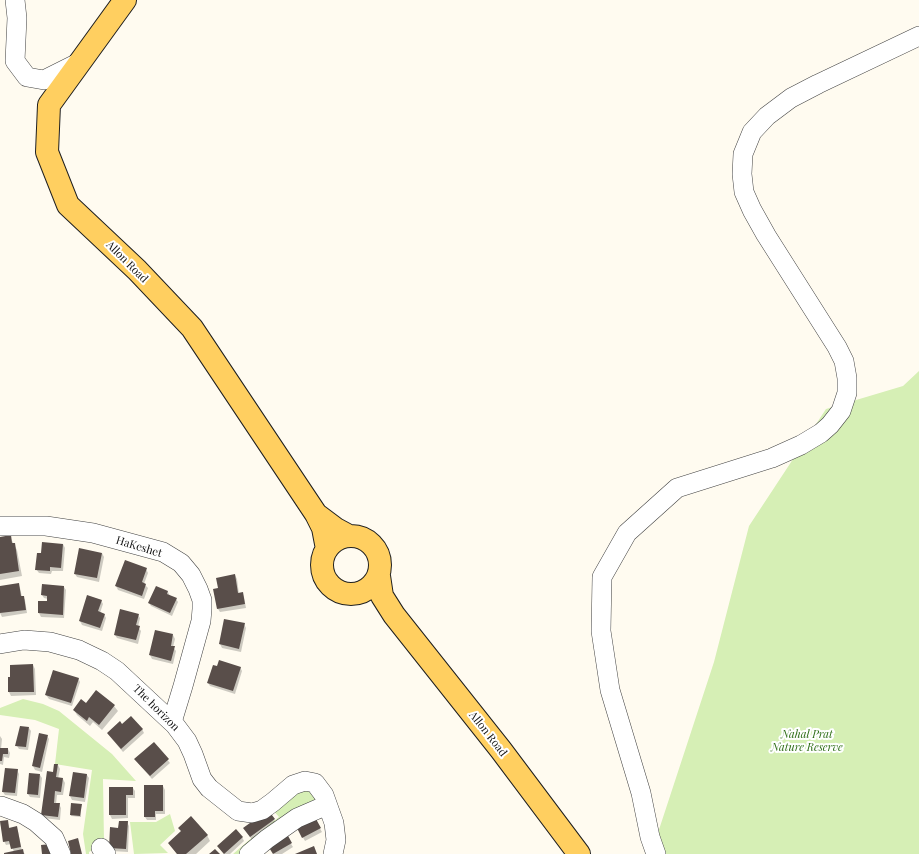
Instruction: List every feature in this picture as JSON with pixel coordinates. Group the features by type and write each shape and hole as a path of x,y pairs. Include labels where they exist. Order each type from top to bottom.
{"main road":[{"name":"Allon Road","path":"125,0 49,104 47,152 68,204 137,270 192,328 316,514 323,528 327,548"},
{"name":"Allon Road","path":"316,514 349,536"},
{"path":"349,536 362,538 373,545 379,556 379,576 372,587 354,594 340,592 330,585 326,580 322,567 324,554 327,548 337,540 349,536"},
{"name":"Allon Road","path":"379,576 382,596 394,615 500,750 578,854"},
{"name":"Allon Road","path":"354,594 367,598 394,615"}],"street":[{"path":"15,0 17,18 14,61 27,77 44,80 80,62"},
{"path":"656,854 641,793 610,690 601,631 602,577 627,533 677,488 772,458 801,446 821,433 830,425 841,411 847,393 847,378 844,361 837,347 766,235 752,210 744,192 742,174 743,154 752,132 767,116 791,98 919,36"},
{"name":"HaKeshet","path":"0,526 46,526 93,533 163,552 181,563 191,575 198,589 202,609 201,621 172,722"},
{"name":"The horizon","path":"0,644 24,640 40,640 50,642 79,650 102,661 117,671 172,722 187,741 202,779 209,788 238,811 252,813 262,810 293,785 305,781 315,784 324,795 334,823 336,840 333,854"},
{"path":"249,854 267,838 297,818 327,805"},
{"path":"1,806 23,814 36,822 54,838 61,854"}],"green space":[{"name":"Nahal Prat Nature Reserve","path":"919,371 919,854 651,854 714,662 749,526 826,409 903,386"},
{"path":"23,699 43,704 59,711 112,754 136,781 103,779 104,842 89,852 89,854 86,854 83,834 92,770 55,764 59,729 35,720 0,715 0,708"},
{"path":"303,788 317,793 316,802 242,854 233,854 279,817 272,809"},
{"path":"170,814 175,831 160,845 168,853 134,854 130,822 156,822"}],"building":[{"path":"11,535 12,543 15,543 19,571 0,574 0,537"},
{"path":"42,542 63,544 61,568 50,567 50,571 35,570 37,553 41,553"},
{"path":"79,548 102,553 97,578 74,574"},
{"path":"125,560 147,568 142,582 146,584 142,596 115,586"},
{"path":"235,574 238,593 243,592 245,604 217,609 213,589 218,588 216,578"},
{"path":"19,583 21,596 24,596 26,610 0,613 0,586"},
{"path":"42,584 64,586 63,615 38,613 38,601 47,601 47,596 41,595"},
{"path":"156,586 168,591 167,594 177,598 170,613 148,603"},
{"path":"87,595 102,600 98,611 105,614 100,628 79,621"},
{"path":"120,609 139,614 136,625 140,626 136,640 114,635"},
{"path":"224,619 245,623 239,649 219,644"},
{"path":"155,630 173,634 171,646 175,646 171,661 149,655"},
{"path":"219,660 241,667 233,691 207,683 213,665 217,666"},
{"path":"33,664 34,692 8,692 10,665"},
{"path":"53,670 79,678 71,703 45,695"},
{"path":"96,690 115,705 99,725 89,717 87,721 73,710 81,699 86,703"},
{"path":"131,716 143,729 121,749 107,733 120,721 122,724"},
{"path":"20,726 29,727 26,747 15,746"},
{"path":"39,733 48,735 40,768 32,766"},
{"path":"154,742 169,759 150,776 134,759"},
{"path":"0,748 8,748 8,754 3,754 2,761 0,761"},
{"path":"54,764 58,764 56,777 63,778 61,792 55,791 54,803 60,803 58,817 41,815 47,771 53,772"},
{"path":"5,768 18,769 15,793 2,792"},
{"path":"73,772 87,774 84,798 69,796"},
{"path":"29,773 40,774 38,795 27,794"},
{"path":"144,785 163,785 163,811 155,811 155,817 144,817"},
{"path":"109,787 133,787 133,795 126,795 126,815 109,815"},
{"path":"71,803 82,804 80,816 70,815"},
{"path":"268,810 275,819 250,837 243,828"},
{"path":"191,816 208,835 186,854 177,854 168,843 181,831 178,828"},
{"path":"316,819 321,828 302,838 297,828"},
{"path":"8,820 9,828 17,826 21,847 11,849 9,841 3,842 0,821"},
{"path":"119,821 128,821 126,849 109,848 110,827 118,828"},
{"path":"236,829 243,837 224,854 217,846"},
{"path":"287,834 292,843 273,854 268,846"},
{"path":"78,838 82,854 71,854 68,841"},
{"path":"51,844 52,854 42,854 41,845"},
{"path":"314,846 317,854 295,854"},
{"path":"23,849 24,854 4,854 4,853"},
{"path":"215,849 220,854 209,854"}]}
